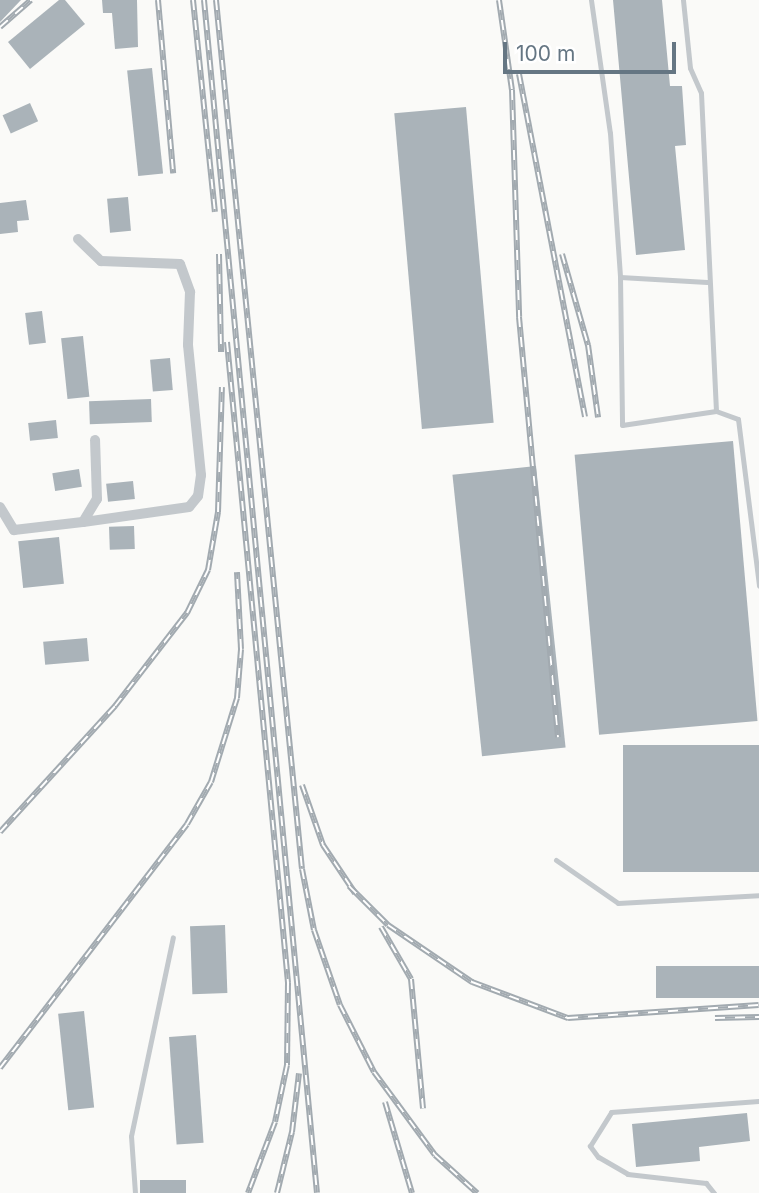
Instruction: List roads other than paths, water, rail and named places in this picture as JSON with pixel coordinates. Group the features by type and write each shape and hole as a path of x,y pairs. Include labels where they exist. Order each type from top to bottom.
{"street":[{"path":"0,507 14,530 189,507 198,496 201,475 188,345 191,292 180,264 101,261 78,239"},
{"path":"83,522 97,499 95,440"}],"lane":[{"path":"591,0 610,132 620,277 622,425 716,411 738,419 759,586"},
{"path":"683,0 690,68 701,93 707,282 716,411"},
{"path":"620,277 707,282"},
{"path":"556,860 618,903 759,895"},
{"path":"135,1193 131,1136 173,937"},
{"path":"714,1193 706,1183 628,1174 598,1157 590,1146 611,1112 759,1101"}],"railway":[{"path":"0,27 31,0"},
{"path":"158,0 173,173"},
{"path":"193,0 215,212"},
{"path":"204,0 317,1193"},
{"path":"216,0 302,869 314,930 340,1005 374,1072 435,1155 477,1193"},
{"path":"499,0 512,90 519,317 558,737"},
{"path":"519,74 585,417"},
{"path":"219,254 221,352"},
{"path":"562,254 588,345 598,417"},
{"path":"227,342 288,983 287,1065 275,1122 248,1193"},
{"path":"0,832 115,706 187,613 208,570 218,512 222,387"},
{"path":"0,1068 187,824 211,782 237,698 241,649 237,572"},
{"path":"302,785 323,845 355,893"},
{"path":"349,886 388,925 472,982 568,1018 759,1005"},
{"path":"381,927 411,979 423,1108"},
{"path":"715,1018 759,1017"},
{"path":"277,1193 292,1132 299,1073"},
{"path":"385,1102 412,1193"}]}
